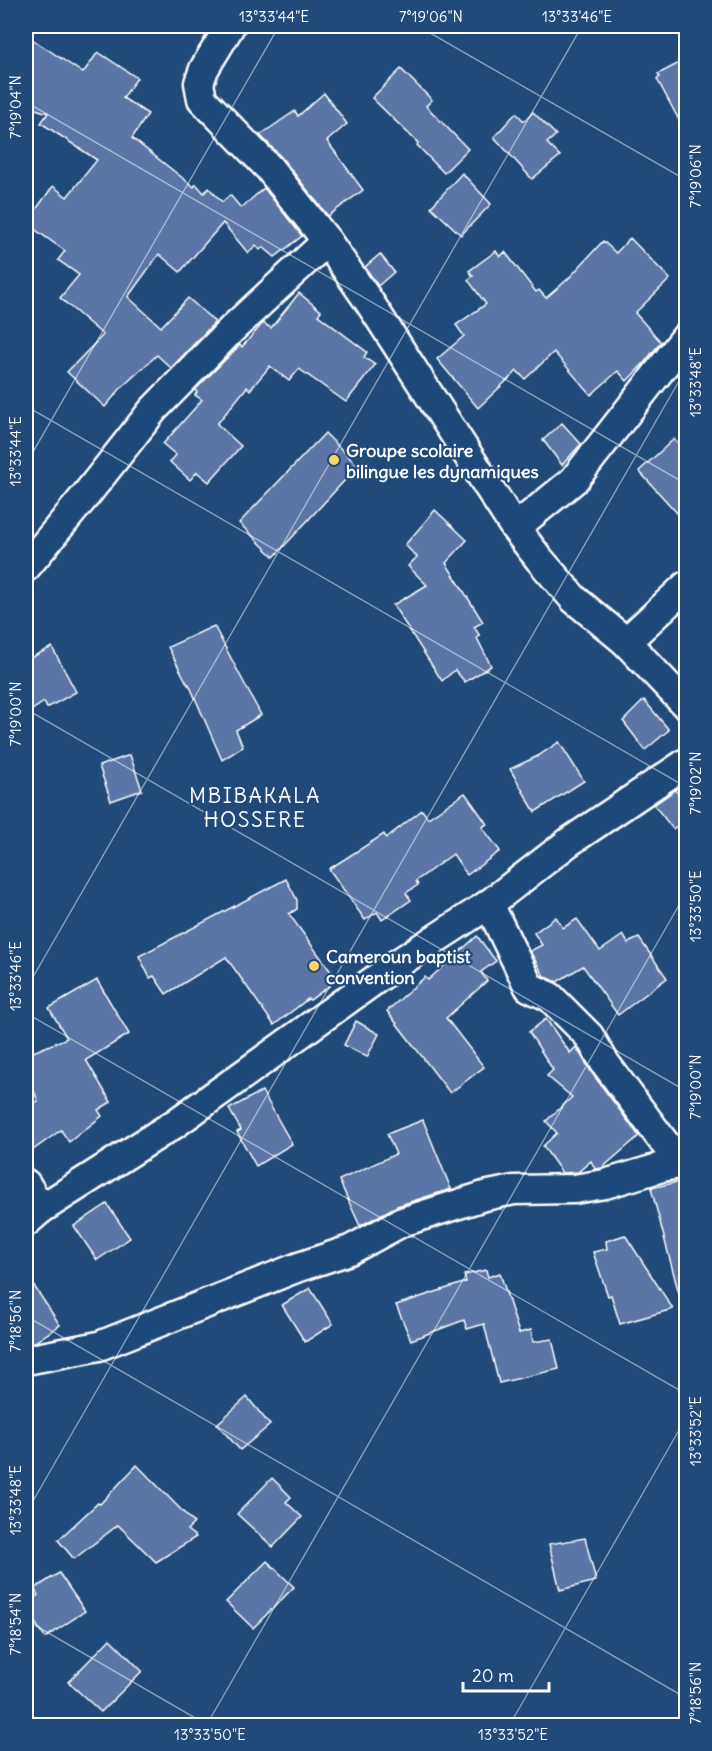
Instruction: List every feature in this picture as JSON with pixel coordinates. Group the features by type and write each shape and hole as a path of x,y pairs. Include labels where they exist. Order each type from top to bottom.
{"street":[{"path":"230,26 204,69 199,83 202,99 269,168 327,241 370,303 515,528 540,560 574,599 626,642 687,705"},
{"path":"26,567 153,410 233,328 327,241"},
{"path":"515,528 574,480 687,337"},
{"path":"626,642 687,586"},
{"path":"26,1185 33,1216 176,1123 398,964 489,904 569,842 687,763"},
{"path":"489,904 530,987 550,997 589,1036 605,1063 684,1164"},
{"path":"26,1360 99,1346 296,1268 350,1250 402,1222 484,1196 514,1190 574,1188 604,1184 662,1167 684,1164"}],"building":[{"path":"26,35 83,73 98,52 137,78 123,98 148,114 132,138 194,187 196,184 204,193 209,188 222,202 230,195 241,208 264,188 302,236 275,257 263,247 260,250 256,245 248,253 223,223 180,272 159,254 128,297 161,327 188,298 215,322 171,368 157,355 122,387 105,407 67,372 103,335 60,298 79,275 58,260 65,251 26,223 53,186 67,197 97,160 41,123 48,113 26,106"},
{"path":"687,59 687,135 657,79 660,77 658,74"},
{"path":"401,69 432,100 426,106 468,149 444,173 417,145 418,143 372,98"},
{"path":"324,93 347,124 327,141 363,190 328,216 282,158 260,135 295,111 298,116"},
{"path":"533,112 556,135 547,143 560,156 532,179 494,137 516,113 524,121"},
{"path":"462,173 491,204 461,235 431,207"},
{"path":"630,238 670,279 635,313 661,342 644,363 627,381 618,371 591,395 554,352 525,379 517,371 478,408 437,359 464,336 456,325 486,304 468,280 473,276 469,271 496,251 500,257 505,252 536,292 539,290 546,298 569,278 603,241 616,253"},
{"path":"380,254 394,272 378,286 365,267"},
{"path":"299,293 321,311 318,315 367,352 364,357 375,365 346,402 299,369 289,381 270,366 250,390 247,387 217,424 241,446 209,482 197,472 190,480 170,462 176,455 163,444 202,400 195,395 197,392 195,390 240,345 242,347 263,323 271,328"},
{"path":"562,423 581,444 562,465 543,440"},
{"path":"325,433 358,466 274,557 239,523"},
{"path":"674,439 687,454 687,524 639,471"},
{"path":"435,510 467,540 446,563 483,622 474,627 480,636 477,638 491,666 465,682 455,670 442,681 393,605 427,585 408,566 417,557 405,545"},
{"path":"214,626 261,715 236,730 243,747 222,760 189,684 168,647"},
{"path":"52,647 76,692 47,708 44,702 26,714 26,660"},
{"path":"644,700 669,730 645,750 623,721"},
{"path":"559,742 584,781 535,812 510,769 538,756"},
{"path":"130,755 142,790 111,801 99,766"},
{"path":"675,790 687,805 687,818 673,829 654,805"},
{"path":"465,793 487,824 482,827 500,851 467,875 453,854 416,881 418,885 406,893 411,900 382,920 377,912 365,920 329,869 384,834 386,838 422,810 428,818"},
{"path":"286,879 297,900 297,909 289,914 337,980 310,1000 308,999 274,1025 226,957 166,994 154,976 150,978 139,956"},
{"path":"556,917 563,928 577,919 600,951 623,935 628,943 639,938 667,978 618,1015 583,966 557,982 544,976 530,951 542,945 534,933"},
{"path":"477,936 496,961 481,972 487,981 446,1018 484,1067 450,1093 387,1011 425,977 428,980"},
{"path":"97,980 129,1034 86,1060 111,1102 98,1110 102,1116 69,1142 61,1130 26,1155 26,1109 38,1101 26,1071 26,1055 67,1038 49,1008"},
{"path":"546,1019 570,1053 576,1047 592,1073 639,1136 602,1168 595,1169 591,1161 578,1172 562,1173 543,1146 557,1133 546,1121 572,1097 547,1076 553,1070 529,1032"},
{"path":"356,1021 379,1034 367,1057 344,1045"},
{"path":"262,1091 292,1144 256,1166 237,1132 241,1130 229,1109"},
{"path":"423,1120 451,1189 397,1206 360,1226 339,1180 396,1154 387,1134"},
{"path":"687,1180 687,1293 679,1294 651,1188"},
{"path":"107,1204 130,1238 97,1260 74,1226"},
{"path":"625,1235 673,1309 620,1324 593,1252 607,1249 606,1241"},
{"path":"486,1270 488,1277 500,1273 519,1333 531,1330 533,1342 552,1339 559,1369 499,1383 484,1324 467,1329 464,1320 411,1340 396,1305 466,1282 464,1275"},
{"path":"26,1274 60,1325 35,1342 26,1343"},
{"path":"310,1288 333,1324 305,1342 282,1305"},
{"path":"247,1397 270,1425 240,1450 217,1424"},
{"path":"137,1465 194,1523 187,1530 196,1537 156,1562 118,1525 74,1559 58,1540 98,1503 100,1504"},
{"path":"272,1478 291,1497 286,1502 302,1517 273,1547 237,1514"},
{"path":"585,1538 596,1581 560,1590 549,1544"},
{"path":"267,1561 294,1587 253,1628 226,1602"},
{"path":"59,1573 85,1611 45,1638 26,1609 26,1604 38,1595 34,1589"},
{"path":"110,1639 142,1671 101,1712 68,1682"}],"place":[{"name":"Groupe scolaire bilingue les dynamiques","path":"334,460"},
{"name":"Cameroun baptist convention","path":"314,966"}],"district":[{"name":"MBIBAKALA HOSSERE","path":"255,807"}]}
